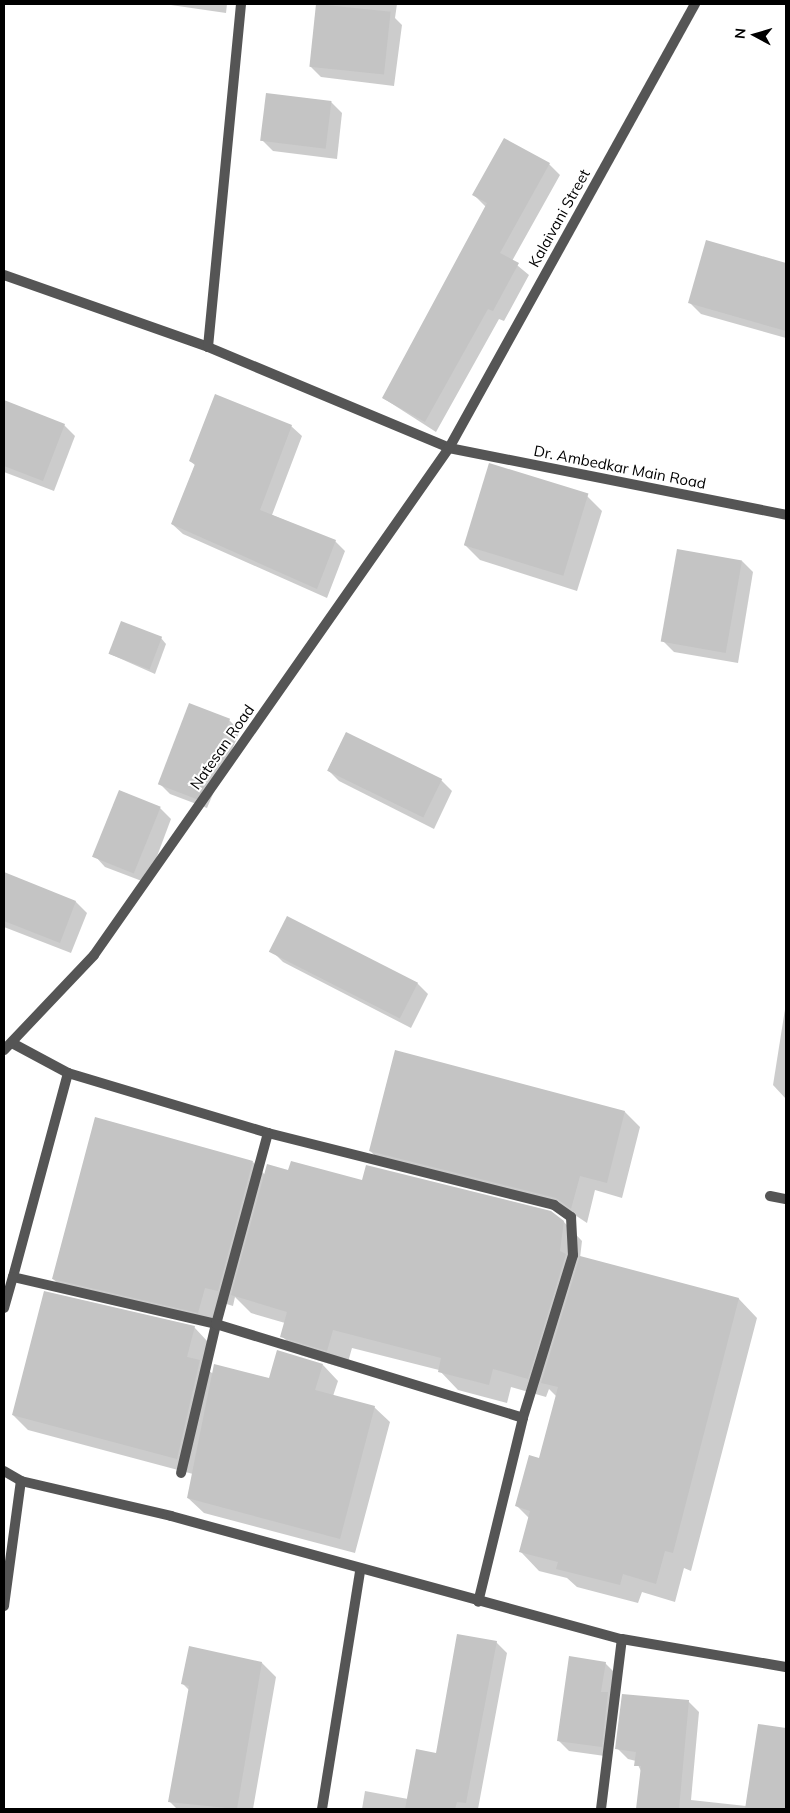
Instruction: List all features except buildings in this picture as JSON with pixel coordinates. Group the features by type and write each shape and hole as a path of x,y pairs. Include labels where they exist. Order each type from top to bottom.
{"street":[{"path":"208,347 241,4"},
{"name":"Kalaivani Street","path":"449,448 695,4"},
{"name":"Dr. Ambedkar Main Road","path":"4,275 208,347 449,448 786,515"},
{"name":"Natesan Road","path":"8,1046 94,955 449,448"},
{"path":"8,1046 68,1073 268,1133 554,1205 571,1217 573,1255 523,1418 478,1602"},
{"path":"4,1308 68,1073"},
{"path":"181,1473 216,1324 268,1133"},
{"path":"770,1196 786,1199"},
{"path":"13,1277 216,1324 523,1418"},
{"path":"4,1471 21,1481 171,1516 360,1571 622,1639 786,1667"},
{"path":"4,1606 21,1481"},
{"path":"322,1809 360,1571"},
{"path":"601,1809 622,1639"}]}
